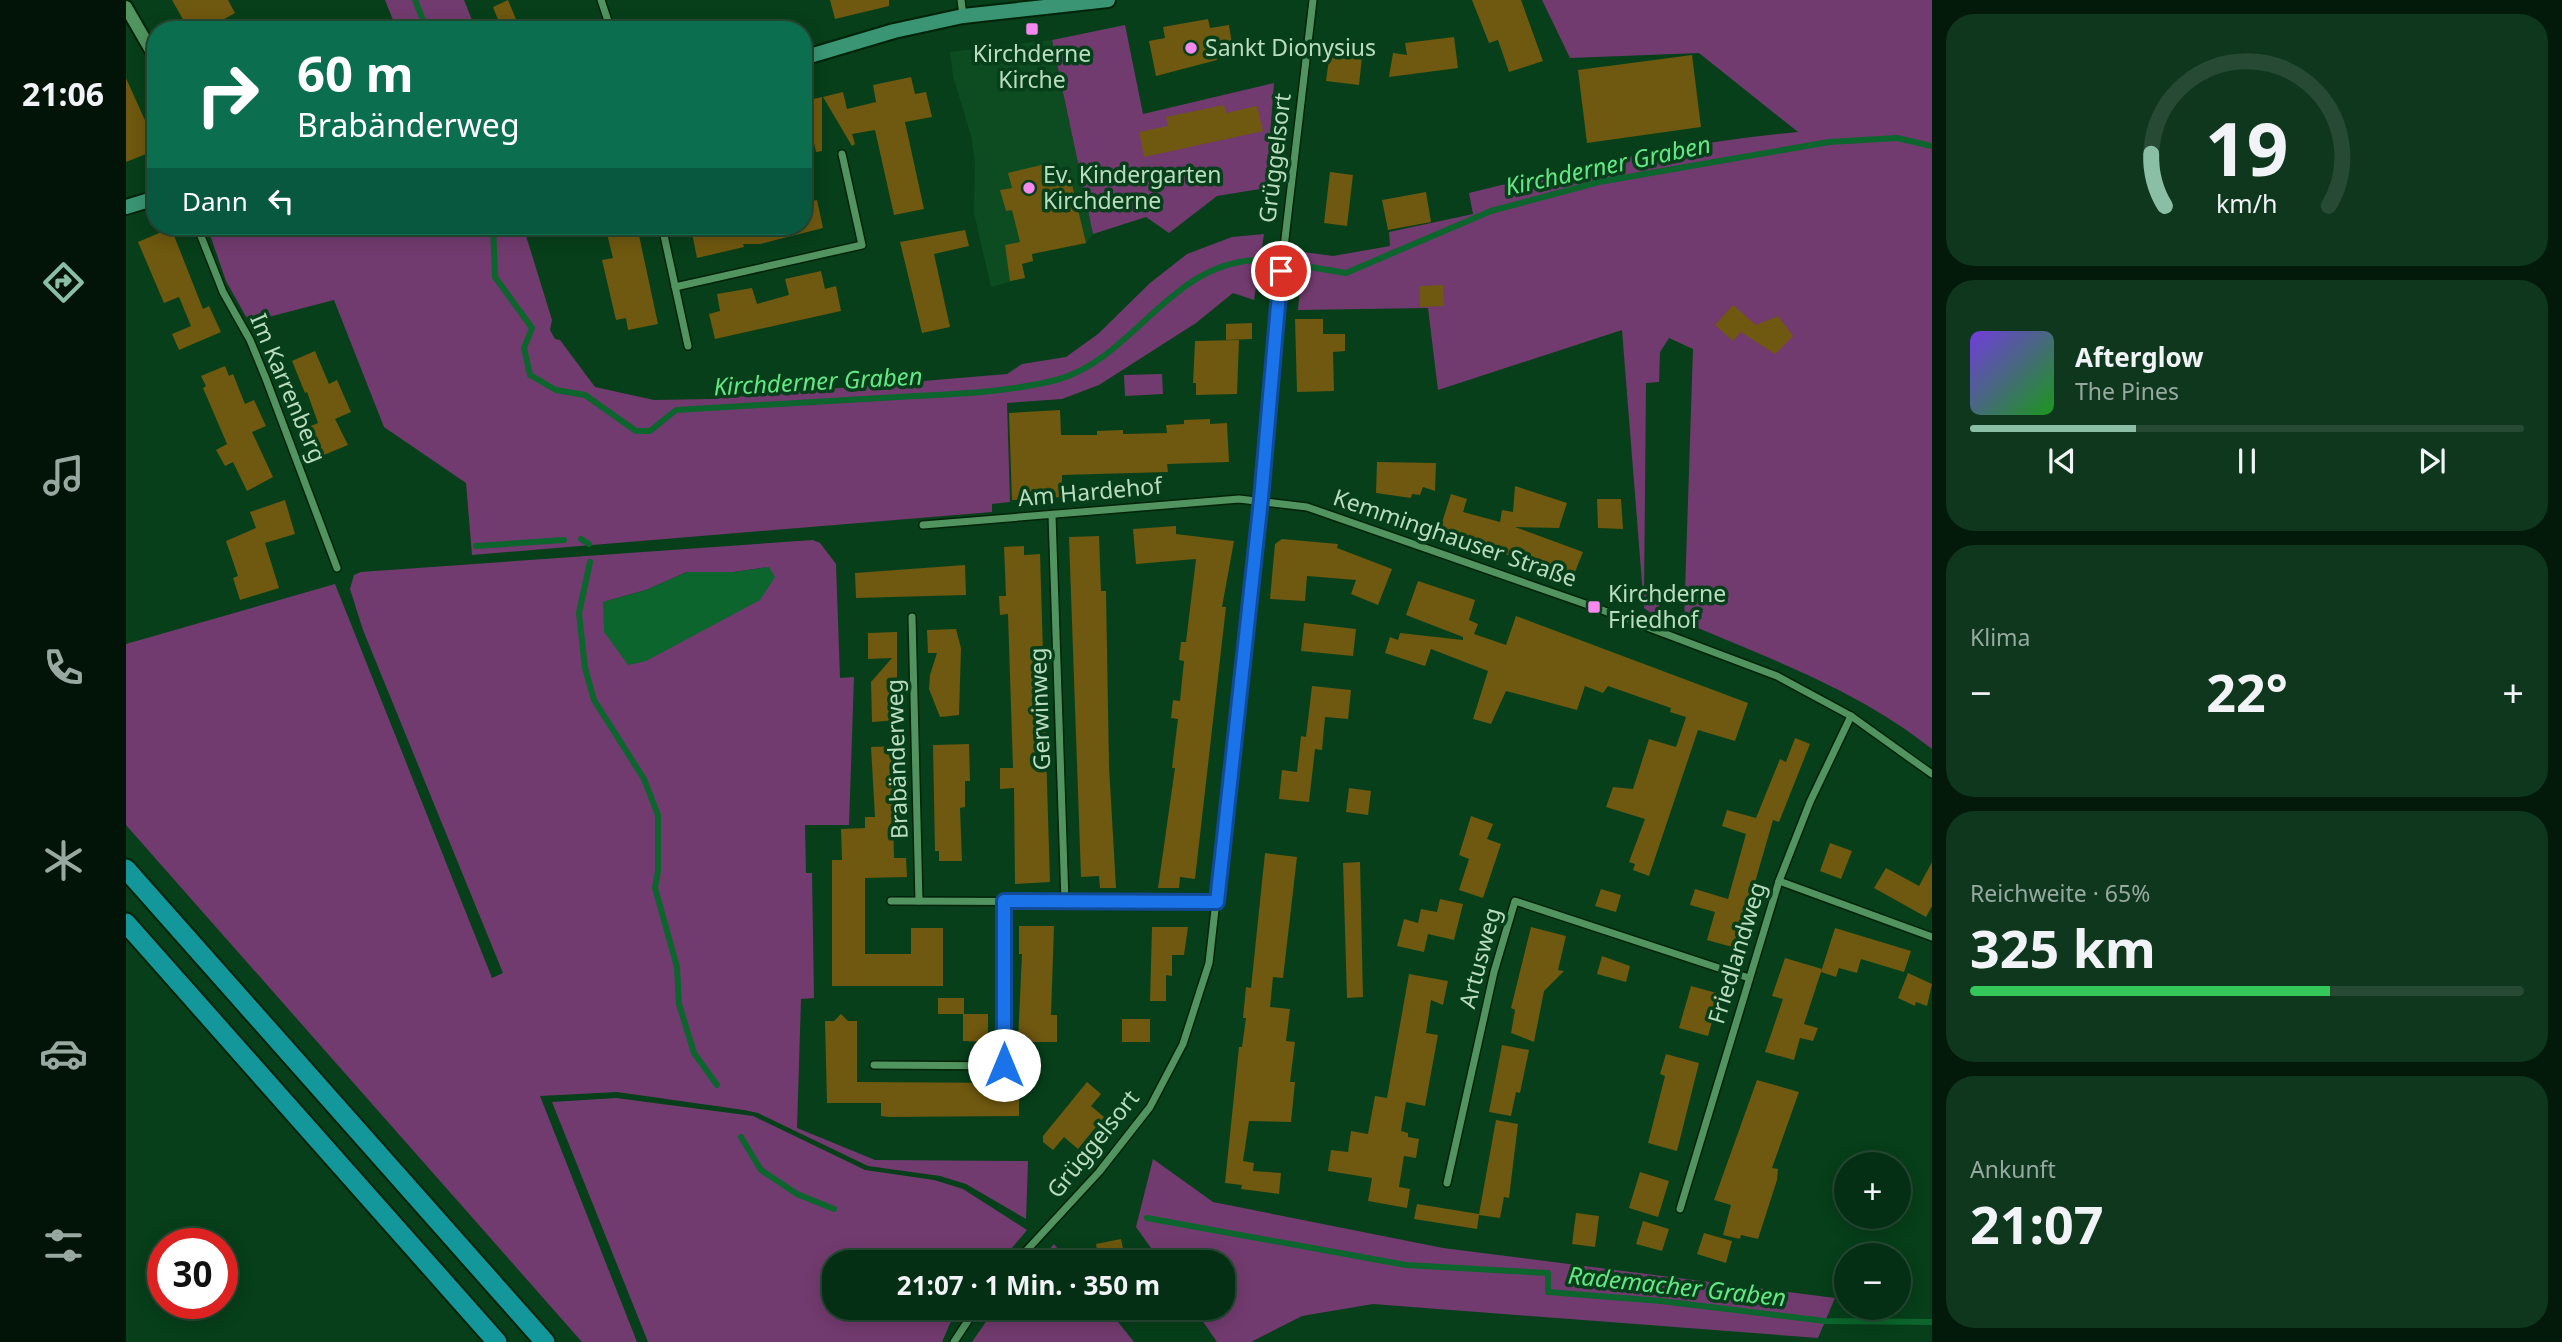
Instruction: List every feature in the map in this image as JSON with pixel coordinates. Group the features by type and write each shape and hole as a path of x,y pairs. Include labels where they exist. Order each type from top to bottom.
{"highway":[{"path":"126,869 545,1342"},
{"path":"126,923 497,1342"}],"main road":[{"path":"812,56 963,16 1108,0"},
{"path":"126,207 147,201"}],"street":[{"path":"601,0 608,21"},
{"path":"961,0 963,16"},
{"name":"Grüggelsort","path":"1027,1250 1129,1137 1166,1081 1197,1007 1209,963 1261,499 1280,279 1313,0"},
{"path":"126,7 147,43"},
{"path":"675,287 862,246 842,154"},
{"name":"Im Karrenberg","path":"201,235 223,292 250,340 266,379 337,568"},
{"path":"664,235 688,346"},
{"name":"Am Hardehof","path":"923,524 1261,499"},
{"name":"Kemminghauser Straße","path":"1261,499 1307,507 1633,621 1777,677 1851,716 1932,774"},
{"name":"Gerwinweg","path":"1052,515 1065,901"},
{"name":"Brabänderweg","path":"912,617 919,901"},
{"name":"Friedlandweg","path":"1681,1209 1779,881 1810,802 1851,716"},
{"path":"1779,881 1932,937"},
{"path":"891,901 1217,902"},
{"path":"1004,901 1004,1065"},
{"name":"Artusweg","path":"1447,1183 1494,972 1515,901 1749,978"},
{"path":"874,1065 1036,1066"},
{"path":"954,1342 968,1320"}],"shaded area":[{"path":"385,0 464,0 472,21 393,21"},
{"path":"1542,0 1932,0 1932,749 1904,728 1844,693 1684,622 1693,349 1669,338 1660,352 1659,382 1646,383 1644,594 1659,595 1660,610 1655,616 1644,608 1622,330 1438,390 1428,308 1298,310 1303,252 1333,256 1390,246 1389,232 1473,214 1469,193 1510,183 1673,149 1798,132 1699,53 1570,58"},
{"path":"1125,25 1143,114 1274,83 1266,188 1217,196 1169,233 1146,217 1093,234 1052,40"},
{"name":"Ev. Kindergarten Kirchderne","path":"1052,40 1093,234 1086,243 1032,254 1033,261 1022,264 1025,278 991,287 974,213 975,162 971,136 953,76 950,52"},
{"path":"1264,234 1254,300 1233,293 1196,323 1099,385 1062,399 1007,403 1010,502 992,504 992,512 472,555 466,483 384,427 334,300 249,322 226,281 210,235 526,235 552,320 550,330 595,387 654,400 710,399 1007,374 1022,364 1066,357 1098,334 1150,283 1187,254 1232,237"},
{"path":"1162,374 1163,394 1125,396 1124,375"},
{"path":"813,540 820,543 836,564 840,678 854,677 849,825 805,825 806,873 812,873 814,998 801,999 797,1128 875,1160 1028,1161 1026,1219 966,1184 940,1176 868,1166 758,1113 617,1092 540,1096 637,1342 582,1342 126,825 126,644 335,584 492,978 503,973 363,630 350,589 354,575 361,572","holes":["768,567 603,602 646,590 687,572 734,572"]},
{"path":"769,567 775,577 760,600 646,661 628,665 604,632 603,602 646,590 687,572 734,572"},
{"path":"616,1098 753,1116 865,1170 934,1180 963,1189 1027,1230 1010,1250 822,1250 822,1320 952,1320 942,1342 648,1342 552,1102"},
{"path":"1153,1159 1213,1202 1443,1248 1834,1298 1834,1300 1818,1338 1373,1304 1302,1316 1251,1342 1217,1342 1202,1320 1235,1320 1235,1250 1152,1250 1136,1227"},
{"path":"987,1320 1116,1320 1134,1342 972,1342"}],"building":[{"path":"172,0 228,0 235,13 221,21 184,21"},
{"path":"508,0 517,21 498,21 493,7"},
{"path":"830,0 889,0 889,6 835,19"},
{"path":"1472,0 1521,0 1543,61 1509,72 1498,40 1489,43"},
{"name":"Sankt Dionysius","path":"1208,19 1210,28 1229,25 1233,50 1215,53 1217,60 1156,76 1149,41 1165,38 1163,27"},
{"path":"1454,37 1458,68 1389,77 1393,53 1407,55 1405,43"},
{"path":"1330,52 1362,57 1359,85 1326,81"},
{"path":"1692,55 1701,127 1587,143 1578,70"},
{"path":"911,77 915,94 926,92 932,117 905,122 924,209 894,215 875,130 852,134 855,144 852,146 823,97 843,92 847,109 876,102 873,85"},
{"path":"126,78 147,125 147,154 126,162"},
{"path":"822,97 822,151 816,152 812,143 812,99"},
{"path":"1224,105 1226,113 1257,106 1263,131 1144,157 1139,132 1168,126 1166,117"},
{"path":"1054,162 1057,175 1069,172 1086,243 1032,254 1033,261 1022,264 1025,278 1010,281 1005,245 1020,242 1012,210 1006,211 1000,190 1012,188 1008,173"},
{"path":"1330,172 1353,175 1347,226 1324,223"},
{"path":"1426,192 1431,222 1388,230 1382,200"},
{"path":"817,200 823,228 812,231 812,201"},
{"path":"965,230 969,246 934,254 950,327 922,333 900,242"},
{"path":"154,235 174,235 203,309 209,306 221,332 179,350 172,334 191,326 179,297 164,303 138,242"},
{"path":"607,235 639,235 658,324 628,330 626,318 616,320 602,260 613,258"},
{"path":"692,235 795,235 760,244 743,244 744,247 697,258"},
{"path":"821,271 825,289 836,286 841,311 715,339 709,314 720,311 717,294 752,288 757,304 789,295 785,279"},
{"path":"1443,285 1444,306 1420,307 1420,286"},
{"path":"1733,305 1756,325 1778,316 1793,336 1775,354 1741,332 1733,341 1715,325"},
{"path":"1295,319 1323,319 1323,334 1345,334 1345,351 1333,352 1334,391 1297,392"},
{"path":"1252,323 1252,339 1226,340 1226,324"},
{"path":"1239,340 1237,394 1196,395 1196,383 1193,383 1195,341"},
{"path":"315,351 329,384 337,380 351,412 335,419 348,445 319,457 306,428 318,423 292,361"},
{"path":"225,366 229,376 233,374 245,404 254,400 266,426 252,432 273,477 247,491 233,462 225,466 216,450 227,444 203,388 206,386 201,376"},
{"path":"1060,410 1061,435 1097,435 1097,431 1123,430 1123,434 1167,433 1166,425 1184,424 1184,420 1210,419 1210,424 1227,423 1229,462 1167,464 1168,472 1062,475 1062,497 1012,500 1009,413"},
{"path":"1377,462 1436,463 1435,491 1423,487 1420,495 1412,494 1411,498 1376,493"},
{"path":"1515,486 1567,503 1559,528 1515,527 1583,552 1573,577 1439,532 1451,494 1467,499 1463,512 1500,522 1502,510 1513,512"},
{"path":"1597,499 1621,499 1623,529 1598,528"},
{"path":"285,500 295,534 265,543 279,588 240,600 233,578 238,576 226,541 256,528 250,512"},
{"path":"1176,526 1176,534 1234,541 1222,607 1226,607 1195,879 1180,877 1179,888 1158,888 1175,768 1172,768 1178,719 1171,718 1173,700 1180,701 1184,661 1179,660 1181,642 1186,642 1196,559 1136,564 1133,529"},
{"path":"1099,536 1101,591 1106,591 1109,766 1116,888 1100,888 1099,876 1081,877 1069,537"},
{"path":"1282,539 1338,544 1337,548 1392,569 1378,605 1351,594 1356,580 1307,576 1305,601 1270,599 1275,544"},
{"path":"1024,546 1024,555 1040,554 1050,882 1015,884 1014,788 1000,789 1000,768 1013,768 1008,614 1000,615 999,596 1006,596 1004,547"},
{"path":"965,565 966,595 856,598 855,573"},
{"path":"1418,581 1475,600 1469,620 1478,624 1474,634 1506,645 1516,616 1748,703 1735,741 1698,730 1649,876 1633,870 1635,864 1629,862 1645,819 1606,807 1613,787 1633,789 1649,739 1676,747 1686,717 1670,712 1671,708 1608,686 1603,693 1585,686 1577,710 1506,691 1491,724 1473,719 1488,671 1431,649 1425,666 1385,653 1390,637 1398,640 1400,633 1463,640 1463,637 1406,615"},
{"path":"1304,623 1356,629 1353,656 1301,651"},
{"path":"956,629 961,648 959,715 940,717 929,689 937,653 928,653 927,630"},
{"path":"897,632 897,690 902,693 898,720 872,722 871,682 892,658 868,659 868,633"},
{"path":"1312,686 1351,690 1348,719 1325,717 1322,750 1315,749 1309,802 1279,799 1282,770 1297,772 1301,736 1306,737"},
{"path":"1795,738 1810,744 1779,822 1773,820 1736,948 1707,940 1715,912 1690,905 1695,889 1728,899 1746,834 1722,826 1727,810 1756,818 1780,759 1786,762"},
{"path":"969,744 970,781 965,781 965,807 960,808 962,861 939,861 939,851 935,851 933,745"},
{"path":"901,746 900,816 893,817 894,858 906,858 907,877 865,878 865,954 911,954 911,928 943,928 943,986 832,986 832,860 842,860 841,829 865,828 865,817 875,817 871,747"},
{"path":"1349,788 1371,791 1368,815 1346,812"},
{"path":"1471,816 1493,824 1487,839 1501,844 1483,898 1459,890 1469,859 1459,855"},
{"path":"1830,843 1852,851 1841,879 1820,871"},
{"path":"1265,853 1297,857 1283,978 1273,977 1270,1007 1290,1009 1286,1041 1295,1042 1290,1082 1295,1082 1291,1122 1249,1121 1243,1161 1254,1163 1253,1171 1281,1173 1279,1194 1241,1189 1242,1185 1225,1183 1239,1047 1242,1047 1246,1018 1243,1018 1246,987 1251,988"},
{"path":"1360,862 1363,997 1347,998 1343,863"},
{"path":"1932,862 1932,906 1926,917 1874,888 1886,868 1919,886"},
{"path":"1601,889 1621,895 1616,912 1595,906"},
{"path":"1440,899 1463,904 1454,940 1428,934 1424,952 1397,946 1404,919 1418,923 1421,909 1437,912"},
{"path":"1019,926 1054,926 1051,1015 1057,1015 1057,1042 1018,1042 1022,954 1019,954"},
{"path":"1152,927 1188,927 1184,955 1172,955 1172,976 1166,975 1166,1001 1150,1001"},
{"path":"1531,927 1566,936 1558,970 1564,971 1544,991 1534,1042 1511,1033 1515,1010 1511,1008"},
{"path":"1835,928 1911,951 1904,972 1861,959 1857,973 1839,968 1836,977 1821,972"},
{"path":"1602,956 1630,966 1626,982 1597,974"},
{"path":"1785,958 1822,969 1804,1024 1818,1028 1813,1041 1800,1038 1794,1060 1765,1052 1783,999 1772,996"},
{"path":"1908,973 1932,984 1927,1006 1916,1002 1915,1006 1898,998"},
{"path":"1409,974 1448,981 1443,1005 1431,1000 1426,1033 1438,1035 1425,1106 1406,1102 1401,1131 1408,1133 1408,1137 1419,1139 1416,1158 1404,1156 1399,1187 1410,1189 1407,1208 1368,1201 1372,1178 1328,1171 1331,1150 1348,1152 1351,1131 1368,1134 1375,1096 1387,1098"},
{"path":"1691,986 1720,994 1708,1036 1679,1028"},
{"path":"938,998 964,998 964,1014 988,1014 988,1042 963,1041 963,1014 938,1014"},
{"path":"841,1014 848,1021 857,1021 857,1082 1019,1083 1019,1116 889,1117 881,1116 881,1103 827,1103 825,1021 834,1021"},
{"path":"1122,1019 1150,1019 1150,1042 1122,1042"},
{"path":"1502,1045 1529,1050 1520,1093 1516,1092 1511,1116 1489,1112"},
{"path":"1666,1054 1699,1063 1677,1151 1648,1143 1665,1076 1660,1074"},
{"path":"1757,1080 1799,1092 1772,1168 1778,1169 1777,1180 1758,1239 1741,1235 1740,1239 1723,1235 1731,1205 1714,1200"},
{"path":"1087,1082 1101,1094 1091,1106 1104,1117 1078,1149 1064,1137 1053,1150 1043,1142 1043,1136"},
{"path":"1496,1120 1518,1124 1509,1198 1504,1197 1500,1218 1479,1215 1477,1229 1414,1219 1417,1204 1479,1214"},
{"path":"1640,1172 1669,1181 1658,1217 1629,1208"},
{"path":"1576,1213 1599,1216 1595,1247 1572,1244"},
{"path":"1643,1221 1669,1229 1662,1251 1636,1244"},
{"path":"1704,1233 1732,1241 1726,1263 1697,1254"},
{"path":"1121,1239 1123,1250 1097,1250 1096,1244"}],"waterway":[{"name":"Kirchderner Graben","path":"415,0 423,21"},
{"name":"Kirchderner Graben","path":"1304,266 1346,273 1491,211 1599,182 1829,142 1897,138 1932,146"},
{"name":"Kirchderner Graben","path":"493,235 495,277 532,328 524,348 530,375 556,390 585,395 636,431 650,431 676,410 978,392 1056,380 1083,369 1108,353 1175,294 1199,277 1226,265 1257,260"},
{"path":"581,539 589,544"},
{"path":"476,546 564,540"},
{"path":"590,562 579,613 585,668 594,700 644,779 658,815 658,871 655,888 677,967 679,1004 694,1053 717,1085"},
{"path":"741,1137 761,1170 797,1194 834,1209"},
{"name":"Rademacher Graben","path":"1147,1218 1406,1265 1548,1273 1548,1292 1661,1301 1825,1321 1932,1322"}],"place":[{"name":"Kirchderne Kirche","path":"1032,29"},
{"name":"Sankt Dionysius","path":"1191,48"},
{"name":"Ev. Kindergarten Kirchderne","path":"1029,188"},
{"name":"Kirchderne Friedhof","path":"1594,607"}],"route":[{"path":"1004,1065 1004,901 1217,902 1261,499 1281,271"}]}
